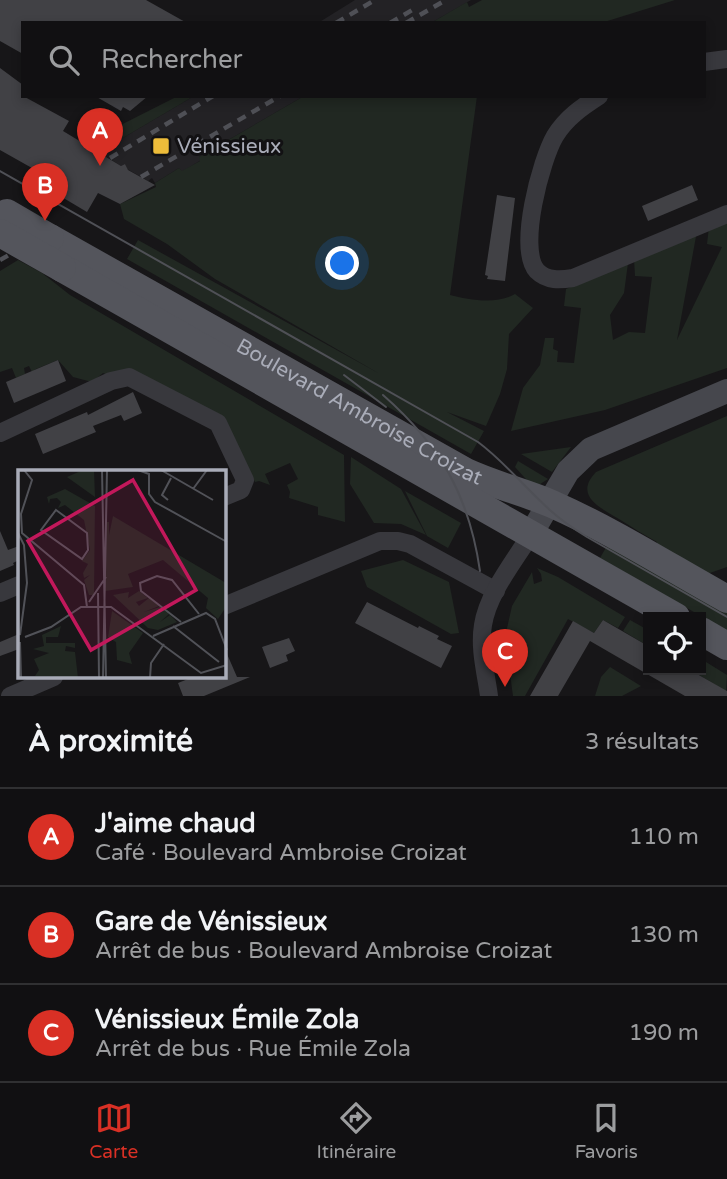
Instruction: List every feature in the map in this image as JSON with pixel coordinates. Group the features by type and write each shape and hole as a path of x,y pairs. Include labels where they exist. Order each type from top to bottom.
{"main road":[{"name":"Boulevard Ambroise Croizat","path":"2,218 215,354 339,428 667,612"},
{"name":"Boulevard Ambroise Croizat","path":"72,262 466,472 550,503 608,531 727,599"},
{"path":"706,634 727,646"}],"street":[{"path":"706,62 727,59"},
{"path":"596,98 569,118 555,136 539,172 529,244 530,260 537,271 549,278 573,278 727,214"},
{"path":"0,433 111,381 129,377 219,423 245,480 241,490 226,496"},
{"path":"489,696 482,625 496,591 568,471 591,449 727,391"},
{"path":"226,605 380,541 410,544 496,591"},
{"path":"0,593 18,585"},
{"path":"0,695 9,696 52,678"}],"shaded area":[{"path":"355,0 471,0 434,21 321,21"},
{"path":"482,0 675,0 607,21 434,21 467,2 469,7"},
{"path":"174,98 191,98 99,152 87,145 93,139"},
{"path":"191,98 301,98 199,157 201,160 182,172 179,168 155,183 152,178 148,181 127,169 125,164 121,166 99,152"},
{"path":"301,98 477,98 450,295 474,300 500,300 515,294 533,308 509,334 507,369 486,426 447,412 484,431 471,454 127,259 138,240 380,374 215,279 167,244 124,219 120,204 156,187 155,183 179,168 182,171 200,161 199,157"},
{"path":"727,219 727,368 605,410 511,431 523,388 540,365 545,338 554,338 553,349 558,351 557,362 574,363 581,308 564,306 566,289 628,263 624,293 610,315 613,340 629,332 645,333 652,277 635,276 634,259 697,231 677,340 722,247 707,244 709,227"},
{"path":"18,260 42,273 70,295 344,455 345,522 318,515 318,507 289,498 287,485 298,479 290,463 265,474 270,485 255,482 226,423 103,373 92,382 73,377 58,360 32,372 29,366 24,368 25,374 16,378 12,368 0,372 0,271"},
{"path":"727,416 727,567 707,574 656,545 657,542 598,506 588,495 587,488 596,472"},
{"path":"571,447 552,472 521,454"},
{"path":"351,457 401,489 426,535 401,524 374,523 350,484"},
{"path":"518,461 548,479 534,488 515,467"},
{"path":"405,491 461,523 448,548 427,536"},
{"path":"608,544 727,612 727,631 706,619 706,612 694,612 600,558"},
{"path":"403,560 449,582 459,633 451,634 367,587 361,571"},
{"path":"537,568 558,577 625,617 618,628 603,620 594,633 568,619 525,696 513,696 505,637 512,606 532,572 534,584 542,581"},
{"path":"630,620 643,627 643,643 623,631"},
{"path":"706,662 727,675 726,691 699,675 706,675"},
{"path":"610,667 641,686 622,696 595,696 601,677"}],"building":[{"path":"0,0 146,0 183,21 21,21 21,53 0,41"},
{"path":"0,68 21,84 21,98 27,98 69,121 63,131 121,166 125,164 128,170 155,185 120,204 98,193 87,212 50,190 55,181 0,150"},
{"path":"98,98 146,98 130,111 123,107 121,111"},
{"path":"692,185 698,200 648,221 642,206"},
{"path":"497,195 515,198 505,281 487,279 488,276 485,275"},
{"path":"58,360 66,381 14,403 6,382"},
{"path":"133,392 142,413 124,421 121,415 93,426 96,432 43,454 35,434 87,412 88,415"},
{"path":"0,531 8,550 18,546 18,560 0,571"},
{"path":"367,602 439,636 437,639 452,646 441,668 355,623"},
{"path":"603,620 643,643 643,672 590,641 558,696 530,696 573,621 594,633"},
{"path":"18,634 18,649 0,656 0,642"},
{"path":"289,638 295,651 286,655 288,661 270,668 262,647"},
{"path":"226,652 237,677 250,677 204,696 183,696 178,683 190,678 226,678"},
{"path":"649,675 699,675 727,691 727,696 685,696"}],"tram line":[{"path":"0,171 478,442 568,525 727,617"},
{"path":"344,375 386,407"},
{"path":"383,395 421,433 449,473 468,518 480,571"}],"railway":[{"path":"339,21 375,0"},
{"path":"409,21 446,0"},
{"path":"393,21 414,9"},
{"path":"110,158 210,98"},
{"path":"141,177 277,98"},
{"path":"0,260 9,255"}],"place":[{"name":"Vénissieux","path":"161,146"},
{"name":"J'aime chaud","path":"100,166"},
{"name":"Gare de Vénissieux","path":"45,221"},
{"name":"Vénissieux Émile Zola","path":"505,687"}]}
